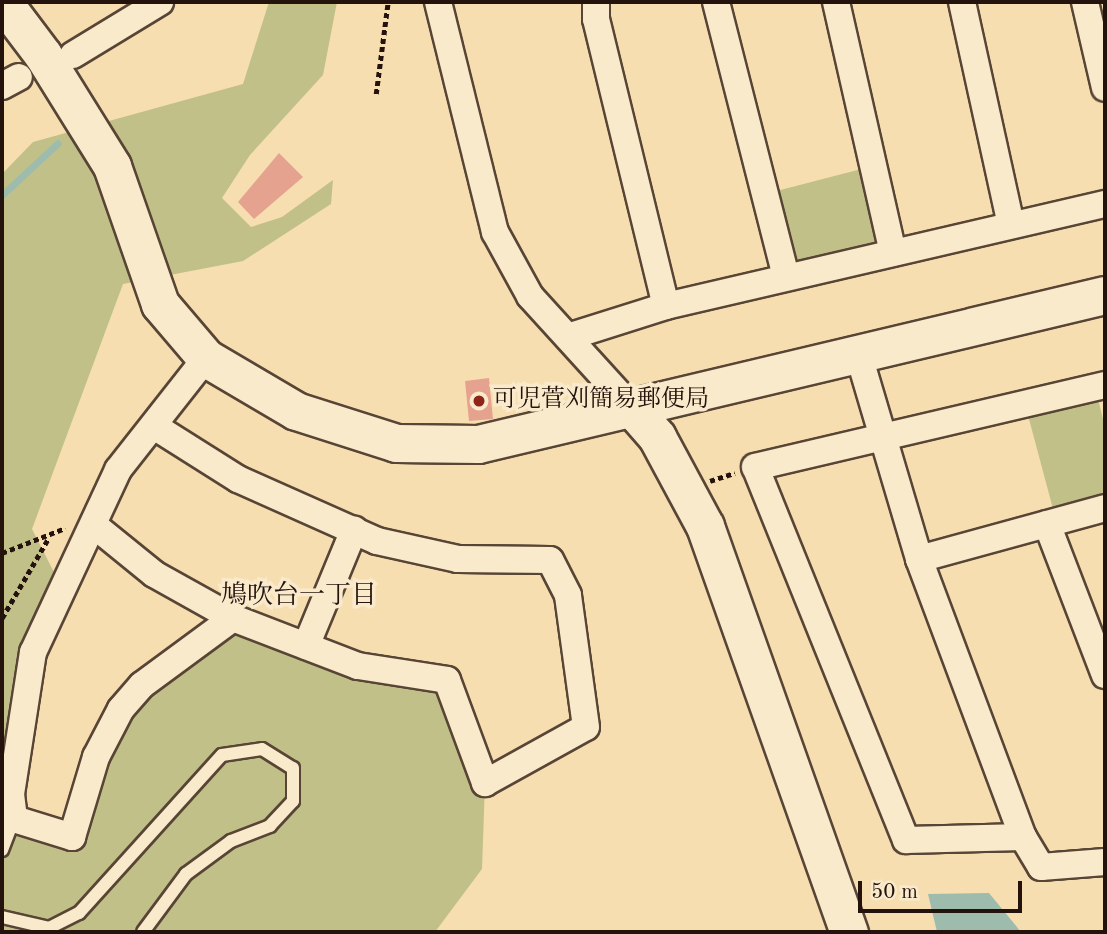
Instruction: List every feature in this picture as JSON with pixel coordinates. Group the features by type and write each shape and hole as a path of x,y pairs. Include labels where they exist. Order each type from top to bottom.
{"street":[{"path":"3,2 43,55 112,166 160,304 206,358 296,411 396,443 478,444 859,356 1105,295"},
{"path":"73,55 160,2"},
{"path":"438,2 495,232 530,296 571,336 657,437 686,488 845,919"},
{"path":"596,2 596,19 666,306"},
{"path":"716,2 786,277"},
{"path":"836,2 893,253"},
{"path":"962,2 1011,225"},
{"path":"1085,2 1105,88"},
{"path":"571,336 666,306 1105,204"},
{"path":"859,356 881,439 919,559 1023,837 1041,867 1105,862"},
{"path":"206,358 118,470 95,526 33,652 11,794 14,819 72,837 96,757 121,709 142,685 233,618"},
{"path":"1023,837 906,840 755,467 1105,385"},
{"path":"95,526 154,574 233,618 358,666 447,680 485,783 586,727 568,595 550,560 458,559 377,541 238,479 154,426"},
{"path":"919,559 1105,508"},
{"path":"1047,524 1105,675"},
{"path":"306,646 354,530"}],"lane":[{"path":"2,917 49,928 79,913 188,786 222,755 262,749 293,768 293,801 270,826 231,841 186,874 143,932"},
{"path":"2,850 14,819"}],"path":[{"path":"376,94 388,2"},
{"path":"686,488 755,467"},
{"path":"2,553 48,539 79,519 95,526"},
{"path":"2,618 48,539"}],"shaded area":[{"path":"269,2 337,2 323,75 250,155 222,198 251,227 282,217 333,180 331,204 243,261 123,284 32,529 60,584 13,823 72,837 121,709 233,618 447,680 485,783 482,869 435,932 2,932 2,174 33,142 243,84"},
{"path":"873,166 893,253 786,277 765,194"},
{"path":"1095,387 1105,427 1105,508 1056,520 1025,404"},
{"path":"989,893 1021,932 937,932 928,894"}],"building":[{"path":"279,153 303,177 254,219 238,202"},
{"path":"489,378 493,419 469,421 465,381"}],"waterway":[{"path":"2,195 58,143"}],"place":[{"name":"可児菅刈簡易郵便局","path":"479,401"}],"district":[{"name":"鳩吹台一丁目","path":"299,597"}]}
